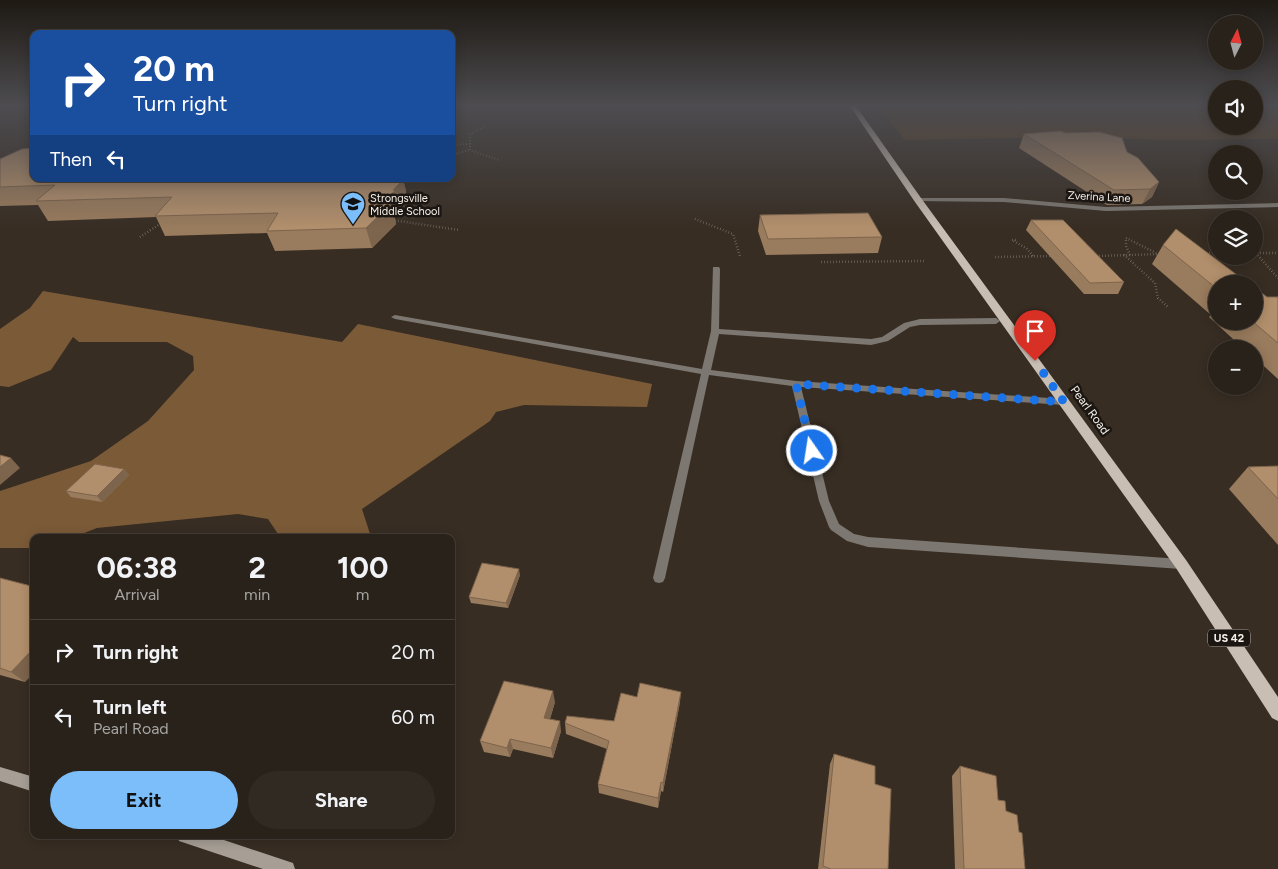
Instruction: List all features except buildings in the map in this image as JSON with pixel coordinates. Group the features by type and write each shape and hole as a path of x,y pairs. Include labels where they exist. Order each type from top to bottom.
{"main road":[{"name":"Pearl Road","path":"881,147 1181,564 1278,712"}],"street":[{"name":"Zverina Lane","path":"918,200 1004,200 1106,209 1278,205"},
{"path":"659,578 715,331 716,269"},
{"path":"395,317 705,372 796,384 1064,402"},
{"path":"715,331 871,342 885,339 907,325 920,322 996,321"},
{"path":"796,384 824,501 834,527 851,538 868,542 1181,564"},
{"path":"0,774 30,784"},
{"path":"197,839 287,869"}],"path":[{"path":"455,154 470,150 499,160"},
{"path":"404,205 388,220 458,230"},
{"path":"695,220 733,234 740,256"},
{"path":"140,237 164,221"},
{"path":"1130,255 1126,246 1126,238 1156,254 1163,260"},
{"path":"1016,240 1012,240 1026,248 1033,256"},
{"path":"1201,253 1208,253"},
{"path":"1263,253 1278,253"},
{"path":"1092,256 1166,254"},
{"path":"1124,255 1155,284 1158,298 1169,308"},
{"path":"995,257 1056,256"},
{"path":"821,262 925,261"},
{"path":"1263,262 1278,278"}],"shaded area":[{"path":"43,291 342,342 358,324 652,384 647,407 524,405 496,412 490,421 362,509 370,534 278,534 268,519 238,514 97,528 82,534 30,534 30,548 0,548 0,491 91,461 148,421 194,370 193,356 167,342 79,342 73,337 51,370 9,387 0,386 0,329 30,308"}],"place":[{"name":"Strongsville Middle School","path":"353,225"}],"route":[{"path":"812,451 796,384 1064,402 1035,361"}]}
